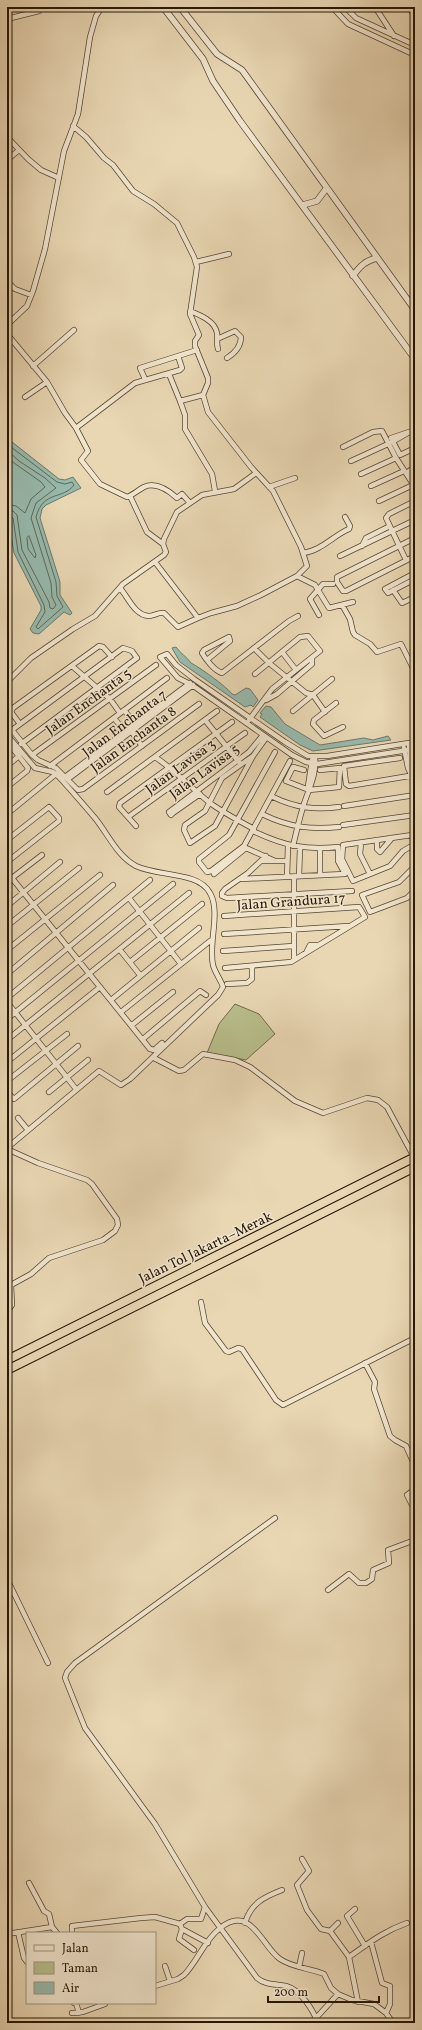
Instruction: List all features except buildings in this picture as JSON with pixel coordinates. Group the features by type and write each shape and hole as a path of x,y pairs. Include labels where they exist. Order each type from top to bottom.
{"highway":[{"name":"Jalan Tol Jakarta–Merak","path":"7,1360 415,1158"},
{"name":"Jalan Tol Jakarta–Merak","path":"7,1370 415,1167"}],"street":[{"path":"7,325 27,306 45,249 64,151 78,114 90,37 96,16 102,7"},
{"path":"163,7 203,59 213,81 353,276 415,359"},
{"path":"180,7 217,54 242,70 415,310"},
{"path":"332,7 348,24 415,55"},
{"path":"344,7 352,16 415,45"},
{"path":"375,7 394,36"},
{"path":"409,7 415,17"},
{"path":"7,19 39,11"},
{"path":"73,126 86,137 104,158 113,165 133,191 154,204 177,223 196,262 196,273 190,311 191,318 199,335 194,344 208,378 208,383 203,395 204,401 210,415 276,497 303,554 306,566 297,576 238,606 211,613 178,627 164,613 150,616 144,615 138,611 120,588"},
{"path":"7,137 41,170 59,178"},
{"path":"7,160 19,150"},
{"path":"303,205 317,201 326,188"},
{"path":"196,262 229,254"},
{"path":"353,276 360,266 368,260 377,258"},
{"path":"10,284 15,289 31,295"},
{"path":"190,311 200,314 217,330 216,344 218,349"},
{"path":"33,366 74,330"},
{"path":"217,340 235,331 241,336 240,346 237,351 227,358"},
{"path":"7,334 47,382 64,413 76,428 88,451 81,460 98,482 126,496 130,496 150,485 168,491 177,498 182,494 190,503"},
{"path":"145,378 140,368 196,350"},
{"path":"76,428 135,382 145,378 169,374 181,369 178,356"},
{"path":"169,374 185,415 184,429 212,474 215,491"},
{"path":"25,397 47,382"},
{"path":"180,401 203,395"},
{"path":"379,500 414,484 407,471 396,458 390,443 392,436 414,430"},
{"path":"343,447 379,431 384,434 399,454 403,455 415,448"},
{"path":"351,461 390,443"},
{"path":"361,474 396,458"},
{"path":"371,486 415,467"},
{"path":"163,544 178,512 202,495 215,491 234,490 256,473"},
{"path":"269,487 295,478"},
{"path":"7,682 31,658 98,614 120,588 166,553 163,544 147,532 130,496"},
{"path":"406,560 386,519 387,516 415,501"},
{"path":"303,554 314,550 337,534 350,529 350,526 344,517"},
{"path":"340,556 362,546 366,538 415,520"},
{"path":"415,538 337,576 337,582 343,591 415,556"},
{"path":"155,562 198,618"},
{"path":"415,573 385,588 388,593 415,579"},
{"path":"297,576 313,584 327,607 331,609 353,602"},
{"path":"319,615 310,599 325,583 333,584"},
{"path":"393,590 402,603 415,597"},
{"path":"342,606 350,619 355,635 370,644 377,652 401,644 415,672"},
{"path":"207,660 230,640 230,638 228,637 204,650 202,653 207,660 219,672 225,672 289,620 298,616"},
{"path":"246,724 272,689 320,651 306,635 297,638 255,674"},
{"path":"20,724 12,714 11,710 99,646 103,647 112,657"},
{"path":"21,744 137,658 132,651 123,648 12,729 12,733 21,744 32,755 66,778"},
{"path":"254,648 269,663 293,680 306,693 314,695 325,712"},
{"path":"282,652 296,670"},
{"path":"415,742 313,757 297,750 196,680 176,665 167,654 162,655 160,658 170,670 246,724 296,757 314,763 415,749"},
{"path":"263,701 277,694 312,664 312,658"},
{"name":"Jalan Enchanta 5","path":"32,755 156,665"},
{"path":"72,666 110,699 120,713"},
{"path":"50,766 166,678"},
{"path":"293,711 332,679"},
{"name":"Jalan Enchanta 7","path":"66,778 196,680"},
{"path":"336,703 312,723 324,736 343,727"},
{"name":"Jalan Enchanta 8","path":"66,778 80,790 199,704"},
{"path":"124,710 136,725"},
{"path":"107,792 217,711"},
{"path":"114,718 127,733 142,746"},
{"path":"205,720 225,747 246,768"},
{"path":"136,826 119,807 120,803 232,722"},
{"name":"Jalan Lavisa 3","path":"128,817 245,733"},
{"path":"7,735 35,768 56,774 95,818 126,860 149,871 196,880 208,890 214,901 213,964 223,989 154,1058 121,1085 99,1072 76,1089 7,1147 38,1163 87,1180 92,1184 115,1216 118,1225 115,1231 103,1240 49,1258 31,1274 9,1285 12,1305 7,1312"},
{"path":"253,756 239,762 222,778 204,812 184,826 187,839 191,843 215,826 265,736"},
{"name":"Jalan Lavisa 5","path":"198,792 170,814 170,810 198,792 239,762 265,736"},
{"path":"7,743 19,756 28,770 7,787"},
{"path":"406,744 407,764 415,783"},
{"path":"407,750 415,771"},
{"path":"211,873 207,872 199,862 199,859 226,838 239,820 274,752"},
{"path":"7,766 19,756"},
{"path":"155,757 170,766 209,802 223,812 255,830 290,846 320,849 412,835 415,841"},
{"path":"287,877 287,861 290,846 298,827 311,786 314,763 313,757"},
{"path":"320,770 400,758"},
{"path":"211,873 240,850 255,830 290,761"},
{"path":"304,770 293,767 286,781 309,790 339,787 342,767"},
{"path":"342,767 346,784 348,785 413,776"},
{"path":"7,814 56,774"},
{"path":"273,797 303,808 323,809 415,795"},
{"path":"7,840 50,807 60,819 7,862"},
{"path":"264,815 298,827 318,828 415,815"},
{"path":"377,840 380,852 392,838"},
{"path":"360,843 360,854 370,874"},
{"path":"340,846 342,859 353,881 390,866 403,852 413,845 415,853"},
{"path":"241,879 344,874 338,861 340,846"},
{"path":"211,873 246,848 275,861"},
{"path":"294,960 293,929 300,848"},
{"path":"320,849 320,875"},
{"path":"12,878 42,855"},
{"path":"266,856 248,874 222,893 224,898 352,891"},
{"path":"260,861 287,861"},
{"path":"7,906 60,862"},
{"path":"415,866 398,882 362,896 370,912 407,898 415,890"},
{"path":"7,926 79,868"},
{"path":"7,872 152,1049 155,1049 162,1043"},
{"path":"248,874 248,879"},
{"path":"7,950 100,875"},
{"path":"7,998 150,880"},
{"path":"7,1019 173,884"},
{"path":"7,974 113,885"},
{"path":"7,1040 189,893"},
{"path":"128,898 182,964"},
{"path":"130,962 202,904"},
{"name":"Jalan Grandura 17","path":"224,916 360,907 364,918 350,926"},
{"path":"224,934 350,926"},
{"path":"225,968 288,963 350,926"},
{"path":"111,1000 199,928"},
{"path":"121,1012 210,941"},
{"path":"223,951 293,946"},
{"path":"120,950 140,975"},
{"path":"227,984 247,983 252,979 252,966"},
{"path":"7,1062 100,986"},
{"path":"143,1039 200,991 206,995"},
{"path":"132,1025 173,992"},
{"path":"7,1002 57,1063 76,1089"},
{"path":"7,1081 67,1034"},
{"path":"7,1092 14,1099 78,1046"},
{"path":"154,1058 179,1071 184,1070 202,1054 234,1060 256,1070 295,1101 323,1113 366,1098 375,1099 387,1107 415,1158"},
{"path":"49,1092 88,1060"},
{"path":"18,1118 28,1130"},
{"path":"201,1302 205,1323 226,1351 228,1352 238,1348 242,1349 280,1404 290,1403 415,1338"},
{"path":"366,1363 375,1382 374,1389 390,1436 406,1446 415,1466"},
{"path":"415,1489 407,1495 415,1511"},
{"path":"275,1518 75,1663 66,1672 65,1678 85,1728 155,1824 205,1907 257,1978 263,1982 288,1987 294,1990 309,2006 317,2020 338,1994"},
{"path":"328,1590 350,1574 359,1583 366,1583 372,1579 373,1570 389,1563 388,1550 415,1540"},
{"path":"7,1579 48,1663"},
{"path":"302,1859 309,1871 297,1882 301,1897 321,1929 330,1931 349,1956 358,2002"},
{"path":"29,1883 44,1911 50,1914 52,1927 56,1932"},
{"path":"245,1923 249,1912 260,1899 282,1890"},
{"path":"72,1932 72,1926 141,1918 155,1918 180,1924 187,1919 201,1919 205,1907"},
{"path":"355,1909 347,1916 365,1946"},
{"path":"156,1986 181,1977 187,1972 220,1928 232,1922 245,1923 256,1930 280,1959 299,1967 324,1974 331,1988 338,1994 358,2002 372,2003 386,2013 393,2023"},
{"path":"330,1931 338,1923"},
{"path":"349,1956 384,1932 407,1923"},
{"path":"180,1924 182,1929 208,1943"},
{"path":"7,1933 52,1927"},
{"path":"176,1945 180,1940 179,1938 182,1929"},
{"path":"18,1932 24,1960 26,1961"},
{"path":"180,1940 194,1950"},
{"path":"371,1942 382,1983 390,1986 390,2004 386,2013"},
{"path":"299,1967 302,1952"},
{"path":"165,1966 170,1981"},
{"path":"76,2004 79,2013"},
{"path":"72,2013 79,2013 102,2004"}],"green space":[{"path":"235,1004 259,1014 275,1034 246,1060 207,1053 219,1024"}],"water":[{"path":"7,438 59,479 65,480 73,477 81,488 46,505 42,509 40,518 60,582 60,595 72,613 70,615 64,612 39,634 33,633 30,629 41,610 41,606 14,553 7,510"},
{"path":"176,647 191,663 224,686 232,694 235,695 246,688 250,689 258,700 253,707 251,705 245,707 180,662 172,648"},
{"path":"266,706 271,707 285,724 320,745 364,738 373,740 388,736 391,740 313,751 300,745 260,717 262,714 260,713"}]}
